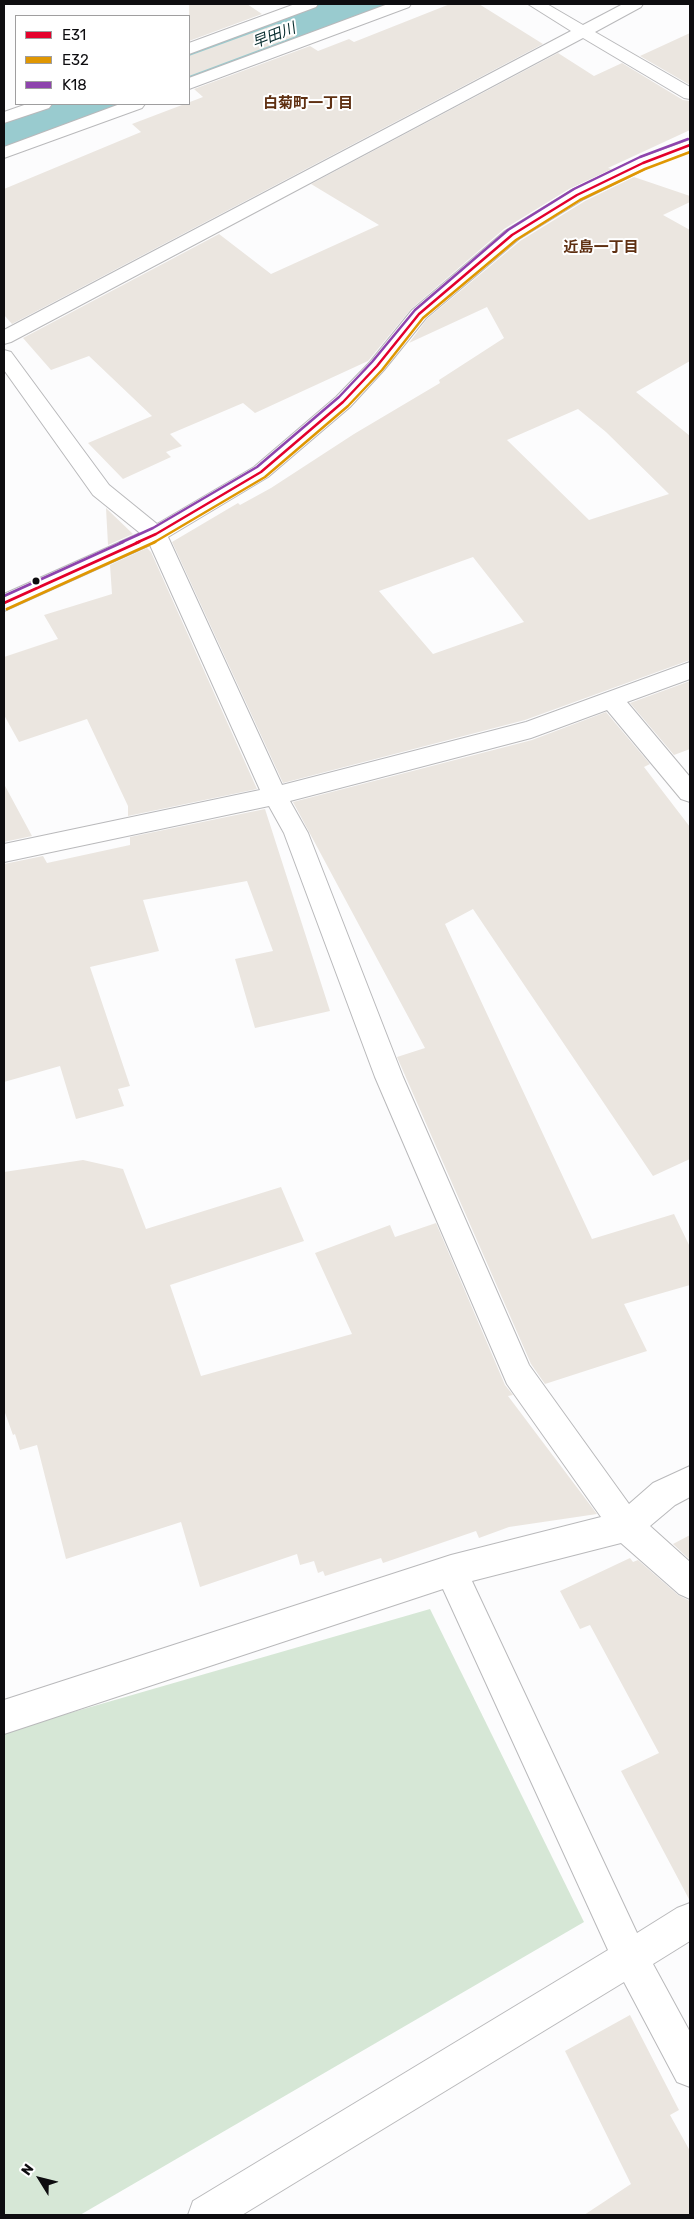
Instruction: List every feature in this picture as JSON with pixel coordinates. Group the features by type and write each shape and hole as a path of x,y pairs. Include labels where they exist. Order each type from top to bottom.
{"street":[{"path":"190,49 310,4"},
{"path":"190,84 403,4"},
{"path":"536,4 690,94"},
{"path":"4,338 635,4"},
{"path":"4,118 40,105"},
{"path":"4,154 133,105"},
{"path":"4,603 156,534 262,472 343,402 377,366 419,314 512,235 577,195 643,163 690,145"},
{"path":"4,356 101,490 156,534 275,796 296,833 389,1078 518,1374 626,1526 690,1583"},
{"path":"4,853 275,796 531,729 690,670"},
{"path":"612,700 690,793"},
{"path":"4,1717 451,1571 626,1526 664,1494 690,1481"},
{"path":"451,1571 630,1957 690,2069"},
{"path":"207,2215 690,1921"}],"green space":[{"path":"430,1609 584,1922 80,2215 4,2215 4,1732"}],"building":[{"path":"189,4 247,4 262,14 190,41"},
{"path":"450,4 479,4 543,44 12,324 4,315 4,189 141,132 132,124 182,105 190,105 190,102 203,97 194,89 310,46 318,51 349,39 354,42"},
{"path":"277,24 296,36 190,76 190,56"},
{"path":"690,33 690,85 640,56"},
{"path":"558,53 594,76 622,63 683,100 690,101 690,130 608,168 612,169 569,189 504,229 411,309 368,361 255,413 243,403 170,434 182,446 166,452 171,457 123,479 88,443 152,416 89,356 51,370 23,338 219,234 271,274 379,225 311,184"},
{"path":"634,177 690,196 690,202 663,215 690,230 690,361 636,392 690,436 690,660 525,720 283,783 172,542 238,503 240,505 271,488 354,434 440,383 439,380 504,338 487,307 409,343 427,319 520,241 585,201","holes":["578,409 606,432 669,494 589,520 507,440","473,557 524,622 433,654 379,591"]},
{"path":"107,509 133,534 108,545"},
{"path":"147,548 151,552 257,789 128,816 128,806 87,719 19,742 4,715 4,657 58,639 44,615 112,594 110,565"},
{"path":"690,681 690,749 674,755 630,703"},
{"path":"606,712 650,764 644,767 690,827 690,1159 653,1176 473,909 445,924 592,1239 674,1214 690,1247 690,1285 624,1304 647,1351 545,1384 531,1364 397,1057 425,1048 293,802 532,740"},
{"path":"4,784 32,836 4,842"},
{"path":"265,809 330,1011 255,1028 235,959 273,951 247,881 143,900 159,951 90,967 130,1086 118,1089 124,1106 76,1119 60,1066 4,1082 4,864 43,856 47,863 130,845 130,837"},
{"path":"83,1160 123,1169 146,1229 281,1187 304,1241 170,1285 201,1376 352,1334 315,1253 390,1225 395,1237 436,1223 505,1385 513,1395 508,1396 597,1514 509,1527 479,1538 476,1531 383,1563 381,1558 325,1576 323,1571 318,1573 314,1561 300,1565 297,1554 200,1587 181,1522 66,1559 37,1445 20,1450 4,1410 4,1172"},
{"path":"690,1535 690,1560 673,1544"},
{"path":"630,1558 633,1562 638,1560 678,1595 690,1601 690,1901 621,1771 659,1753 590,1625 580,1629 560,1591"},
{"path":"630,2015 679,2110 670,2115 690,2151 690,2215 584,2215 631,2184 565,2051"}],"waterway":[{"name":"早田川","path":"190,68 360,4"},
{"name":"早田川","path":"4,138 92,105"}],"transit line":[{"name":"K18","path":"4,596 153,528 257,467 339,397 372,362 415,310 508,230 574,189 640,157 688,139"},
{"name":"E31","path":"4,603 156,534 261,472 343,402 377,366 419,314 512,235 577,195 643,163 690,145"},
{"name":"E32","path":"7,609 159,540 265,477 348,406 382,370 423,318 516,240 580,200 645,169 690,152"}],"district":[{"name":"白菊町一丁目","path":"308,104"},
{"name":"近島一丁目","path":"601,248"}]}
